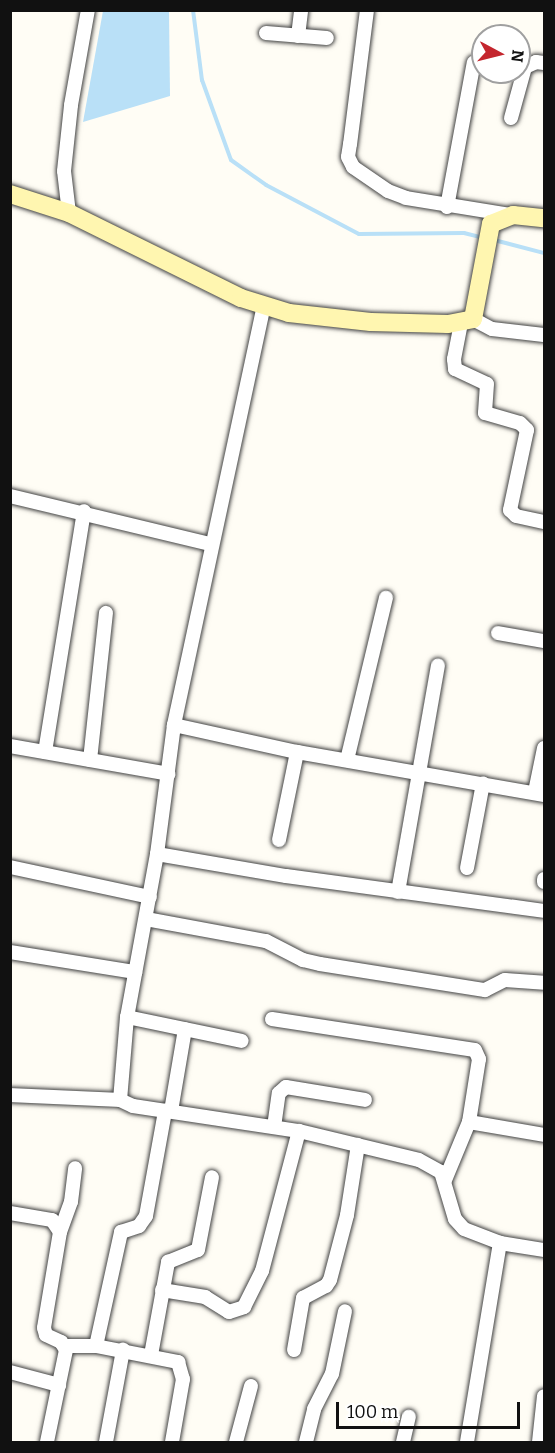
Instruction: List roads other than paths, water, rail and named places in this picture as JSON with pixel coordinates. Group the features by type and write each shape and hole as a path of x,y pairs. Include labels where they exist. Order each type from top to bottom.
{"main road":[{"path":"10,194 69,213 212,285 264,306 324,318 467,321 487,248 491,224 513,215 544,218"}],"street":[{"path":"69,213 64,171 71,105 88,10"},
{"path":"298,36 301,10"},
{"path":"367,10 348,157 358,172 388,191 447,207 513,215"},
{"path":"266,33 327,38"},
{"path":"511,118 525,67 536,62 544,63"},
{"path":"447,207 471,78"},
{"path":"120,1100 127,1017 157,854 174,725 210,544 264,306"},
{"path":"544,335 492,329 467,321 455,349 455,369 487,384 485,413 520,423 527,430 510,510 516,516 544,522"},
{"path":"10,496 210,544"},
{"path":"45,752 84,512"},
{"path":"347,760 386,598"},
{"path":"90,760 106,613"},
{"path":"498,633 544,640"},
{"path":"398,892 417,772 438,664"},
{"path":"174,725 297,752 540,794 544,748"},
{"path":"10,746 169,774"},
{"path":"279,840 297,752"},
{"path":"467,868 483,783"},
{"path":"157,854 398,892 544,911"},
{"path":"10,867 150,897"},
{"path":"146,919 274,943 311,963 485,990 505,980 544,983"},
{"path":"10,952 135,972"},
{"path":"127,1017 242,1041"},
{"path":"272,1019 475,1050 480,1059 469,1122 445,1180"},
{"path":"96,1346 121,1232 139,1226 146,1216 185,1029"},
{"path":"274,1127 279,1093 286,1087 365,1100"},
{"path":"10,1095 120,1100 168,1111 299,1131 419,1160 441,1172 456,1219 475,1235 500,1243 544,1250"},
{"path":"469,1122 544,1136"},
{"path":"162,1290 205,1297 229,1312 244,1307 262,1271 299,1131"},
{"path":"294,1350 303,1298 326,1286 330,1280 347,1215 358,1145"},
{"path":"75,1168 71,1202 60,1232 44,1328 46,1335 65,1346 96,1346 151,1355 172,1359 183,1368 172,1443"},
{"path":"151,1355 162,1290 171,1258 198,1250 212,1177"},
{"path":"10,1213 52,1220 60,1232"},
{"path":"467,1443 500,1243"},
{"path":"306,1443 314,1409 332,1374 345,1311"},
{"path":"47,1443 65,1346"},
{"path":"106,1443 123,1350"},
{"path":"10,1372 59,1385"},
{"path":"236,1443 251,1386"},
{"path":"539,1443 544,1396"},
{"path":"403,1443 409,1417"}],"water":[{"path":"103,11 169,11 170,96 83,122"}],"waterway":[{"path":"193,10 202,80 231,160 266,185 359,234 464,233 484,238"},
{"path":"494,240 544,253"}]}
